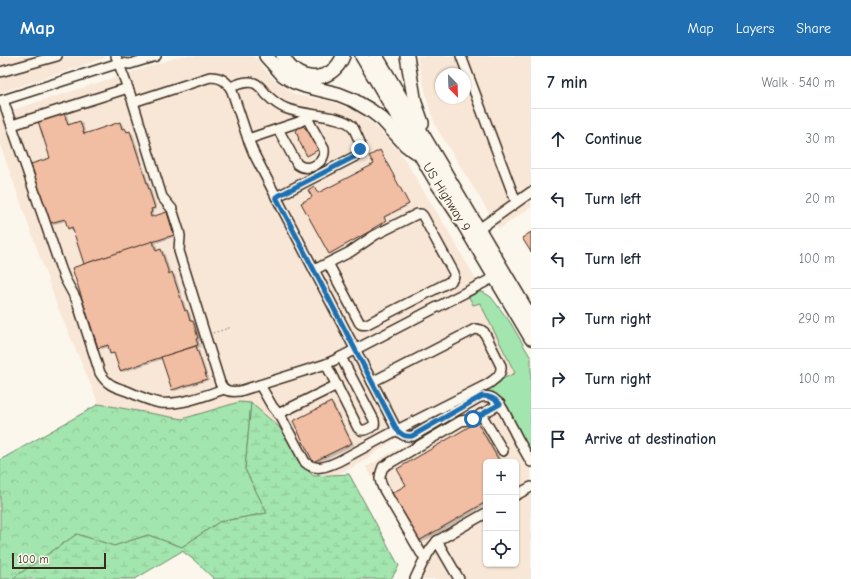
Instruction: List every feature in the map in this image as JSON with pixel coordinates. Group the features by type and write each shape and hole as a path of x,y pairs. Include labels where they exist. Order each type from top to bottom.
{"highway":[{"path":"266,56 283,74 294,82 354,100 382,119 406,145 429,156"},
{"path":"283,56 286,62 296,72 312,78 324,76 331,72 336,68 343,56"},
{"name":"US Highway 9","path":"362,56 479,229 531,318"},
{"name":"US Highway 9","path":"376,56 429,156 437,183 457,213 531,338"},
{"path":"407,56 416,103 429,156"}],"street":[{"path":"0,72 32,59 57,56"},
{"path":"120,58 130,64 156,56"},
{"path":"461,56 516,202"},
{"path":"120,58 162,196 172,209 179,230 180,236 178,250 220,383 224,390"},
{"path":"120,58 2,100 12,125 64,279 77,301 100,373 105,381 112,386 160,403 178,402 224,390 237,392 326,364 495,277"},
{"path":"133,102 210,77 225,80 230,87 254,154 397,430 406,437 412,436 482,396 491,397 500,404 531,462"},
{"path":"230,87 245,82 254,83 261,87 280,106 310,116 334,118 350,125 353,127 360,142 361,146 359,153 356,156 276,197"},
{"path":"12,125 128,88"},
{"path":"278,129 297,164 304,168 314,166 322,160 325,152 310,116"},
{"path":"248,139 310,116"},
{"path":"479,229 531,192"},
{"path":"314,270 328,263 358,248 375,236 417,214 421,214 454,273 454,276 451,281 367,324 362,325 360,324 328,263"},
{"path":"408,303 416,318"},
{"path":"377,319 385,334"},
{"path":"260,385 305,462 316,468 322,468 339,461 488,384 500,373 501,366 484,332 475,329 372,382"},
{"path":"326,364 361,430 363,431 373,426 374,420 341,357"},
{"path":"278,414 337,385"},
{"path":"426,558 417,547 379,480 383,467 461,421 473,419 500,404"},
{"path":"481,414 504,451"},
{"path":"519,493 531,487"},
{"path":"415,579 432,546 483,515"},
{"path":"437,542 459,579"}],"path":[{"path":"204,334 209,334 232,327"}],"shaded area":[{"path":"0,56 104,56 105,58 0,93"},
{"path":"182,56 254,56 271,77 295,95 329,101 354,110 375,126 399,151 447,229 485,295 519,373 395,439 361,463 310,487 239,402 182,419 99,404 58,308 0,144 0,114"},
{"path":"417,56 531,56 531,207 499,229 436,127 429,107"},
{"path":"531,379 531,579 409,579 419,563 419,554 366,467 483,400 492,402"}],"green space":[{"path":"479,292 483,292 491,297 510,322 531,358 531,454 501,399 496,394 491,392 478,391 515,373 480,303 473,305 469,297"},
{"path":"239,402 251,403 245,469 267,513 219,522 182,547 148,535 114,546 77,534 12,579 0,579 0,460 99,404 182,419"},
{"path":"251,403 279,427 307,470 314,476 349,474 399,566 391,579 214,579 182,551 135,579 12,579 77,534 114,546 148,535 182,547 219,522 267,513 245,469"}],"building":[{"path":"64,113 68,125 80,121 84,134 120,122 122,129 125,128 127,132 130,131 155,208 151,209 151,217 167,212 174,235 84,264 72,227 68,229 65,219 50,223 31,164 50,158 38,121"},
{"path":"303,126 312,136 318,150 307,156 298,139 296,130"},
{"path":"380,150 409,204 384,217 386,221 372,230 329,254 301,203 312,197 308,190 314,186 318,193 374,164 369,156"},
{"path":"531,232 531,252 522,238"},
{"path":"153,241 156,251 161,249 169,274 172,272 185,311 187,310 190,321 193,321 198,338 196,339 198,345 120,371 114,353 110,354 108,345 98,348 72,268"},
{"path":"196,346 207,379 172,390 161,357"},
{"path":"331,402 352,443 313,462 293,421"},
{"path":"477,422 498,459 483,459 483,504 417,542 389,495 406,485 397,469"}],"route":[{"path":"360,149 356,156 276,197 400,434 406,437 412,436 482,396 491,397 500,404 473,419"}]}
